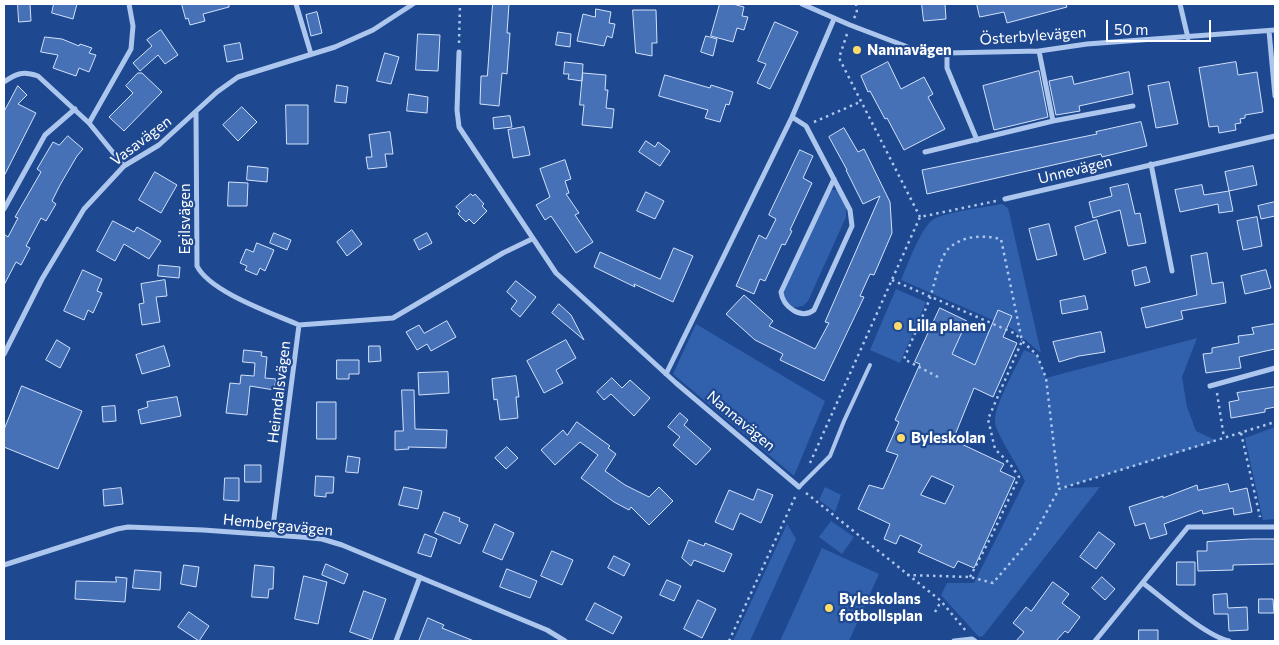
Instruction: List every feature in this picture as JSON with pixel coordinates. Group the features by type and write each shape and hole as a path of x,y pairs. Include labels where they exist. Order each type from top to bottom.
{"street":[{"path":"89,123 131,49 133,26 130,4"},
{"path":"296,4 311,54"},
{"name":"Vasavägen","path":"4,354 42,279 84,209 124,166 159,145 217,92 238,77 335,48 373,30 413,4"},
{"name":"Österbylevägen","path":"802,4 834,19 913,49 947,53 1039,51 1087,44 1269,32 1275,30"},
{"path":"1180,4 1188,38"},
{"path":"666,374 792,117 834,19"},
{"path":"1269,32 1275,96"},
{"path":"1039,51 1053,121"},
{"name":"Nannavägen","path":"459,52 457,110 459,127 556,273 666,374 799,487"},
{"path":"947,53 947,68 977,140"},
{"path":"4,82 15,74 38,76 89,123 124,166"},
{"path":"925,152 1053,121 1133,106"},
{"path":"4,209 45,135 75,109"},
{"name":"Egilsvägen","path":"196,113 198,266 201,273 208,281 226,291 299,325"},
{"path":"792,117 806,126 834,179 850,210 852,226 814,310 805,314 792,310 785,305 781,292 834,179"},
{"name":"Unnevägen","path":"1005,200 1275,136"},
{"path":"1152,164 1172,271"},
{"name":"Heimdalsvägen","path":"272,534 299,325 393,318 503,253 532,239"},
{"path":"1213,385 1275,368"},
{"path":"1095,641 1188,527 1275,527"},
{"name":"Hembergavägen","path":"4,566 118,529 128,528 272,534 322,539 342,545 538,626 565,641"},
{"path":"396,641 420,578"},
{"path":"1143,583 1185,615 1222,639 1229,641"},
{"path":"954,641 974,640"}],"lane":[{"path":"799,487 830,456 870,365"}],"path":[{"path":"459,52 460,4"},
{"path":"856,4 857,14 850,25 839,58 920,217"},
{"path":"806,126 860,102"},
{"path":"938,377 904,359 948,248 966,239 983,236 1001,239 1022,340 988,419 995,448 1019,477 970,577"},
{"path":"892,280 1014,333 1037,354 1046,378 1059,489 1034,535 993,583 970,577 906,575"},
{"path":"1213,385 1224,438"},
{"path":"1059,489 1275,422"},
{"path":"1240,433 1262,528"},
{"path":"799,487 906,575 941,601 974,640"},
{"path":"935,612 941,601"}],"shaded area":[{"path":"840,190 846,202 846,217 808,301 803,306 789,308 781,292 828,192"},
{"path":"1002,204 1008,208 1041,353 1011,328 901,280 920,237 934,219 957,212"},
{"name":"Lilla planen","path":"896,289 926,302 900,363 870,350"},
{"path":"967,321 990,331 977,366 950,353"},
{"path":"696,324 825,401 794,476 673,374"},
{"path":"1197,338 1182,377 1187,407 1196,431 1217,441 1062,488 1100,487 983,636 979,637 941,595 947,583 974,583 1025,481 999,434 995,422 1002,396 1024,350 1037,355 1046,378"},
{"path":"1275,427 1275,519 1263,520 1245,438"},
{"path":"825,487 841,495 835,512 819,500"},
{"path":"831,521 854,537 842,554 819,537"},
{"path":"787,524 796,539 750,641 733,641"},
{"name":"Byleskolans fotbollsplan","path":"822,548 879,574 849,641 780,641"}],"building":[{"path":"18,4 30,4 31,21 19,22"},
{"path":"54,4 77,4 73,19 52,13"},
{"path":"182,4 229,4 229,7 203,14 205,21 190,25 188,18 186,19"},
{"path":"493,4 509,4 507,33 510,33 507,74 502,73 499,106 480,104 481,76 487,76"},
{"path":"720,4 733,4 744,7 742,16 748,17 744,30 737,28 733,42 711,36"},
{"path":"922,4 945,4 946,19 924,21"},
{"path":"977,4 1066,4 1067,7 1007,23 1004,12 980,17"},
{"path":"596,9 611,12 609,23 615,24 612,38 607,36 604,46 577,41 583,14 595,17"},
{"path":"633,10 656,10 657,43 652,43 652,56 636,53"},
{"path":"317,12 322,33 311,36 306,15"},
{"path":"775,22 798,32 770,89 757,83 766,64 758,61"},
{"path":"161,30 178,55 165,64 158,55 140,71 133,63 152,46 147,40"},
{"path":"558,32 571,34 570,47 556,45"},
{"path":"418,34 440,35 438,71 416,70"},
{"path":"706,36 717,39 713,56 701,52"},
{"path":"45,37 62,39 79,46 80,44 92,48 89,53 96,55 89,72 79,68 76,76 53,68 58,55 41,52"},
{"path":"240,43 243,59 227,62 224,46"},
{"path":"385,53 399,57 391,84 377,81"},
{"path":"565,62 583,64 582,81 568,79 569,74 564,74"},
{"path":"888,62 901,89 924,77 933,94 928,97 945,129 904,150 887,118 885,119 870,91 868,92 861,76"},
{"path":"1236,62 1238,75 1257,72 1263,112 1245,115 1245,118 1240,119 1241,123 1235,124 1236,130 1219,133 1218,126 1209,127 1199,68"},
{"path":"1039,71 1048,117 994,130 983,86"},
{"path":"1129,72 1133,94 1079,106 1080,111 1056,115 1049,81 1072,76 1074,84"},
{"path":"138,73 142,73 162,92 124,131 109,117 133,93 126,86"},
{"path":"583,73 606,75 605,90 608,90 606,108 614,109 612,128 582,125 584,105 580,105"},
{"path":"665,75 710,88 711,85 733,92 729,105 726,104 720,122 705,118 708,110 659,96"},
{"path":"1169,82 1178,124 1156,128 1148,86"},
{"path":"337,85 348,87 346,103 335,102"},
{"path":"18,86 27,95 18,104 36,113 4,176 4,112"},
{"path":"409,94 428,97 427,113 407,111"},
{"path":"286,105 308,105 308,144 287,144"},
{"path":"242,107 257,122 238,141 223,125"},
{"path":"510,116 512,127 494,129 493,118"},
{"path":"1141,122 1147,146 1102,157 1101,154 927,194 922,170 1097,134 1096,132"},
{"path":"524,127 530,155 513,158 508,130"},
{"path":"844,128 858,152 864,149 890,202 892,233 874,275 870,274 860,296 864,297 824,381 780,360 783,354 755,340 726,314 744,295 773,321 769,326 815,349 829,323 825,322 880,196 863,204 829,137"},
{"path":"390,132 393,154 385,154 387,167 368,169 366,157 372,157 369,135"},
{"path":"68,136 83,149 77,156 52,201 56,204 46,221 41,218 26,246 30,248 21,265 16,262 4,285 4,234 8,237 18,218 15,217 41,172 37,169 53,142 59,145"},
{"path":"646,141 655,147 658,142 670,151 660,166 639,152"},
{"path":"800,150 813,156 803,178 812,183 785,245 782,244 765,281 760,279 754,294 736,286 759,235 766,239 776,219 769,215"},
{"path":"565,160 571,179 565,181 569,193 566,194 579,213 575,215 593,242 576,253 551,216 545,220 536,205 550,197 540,169"},
{"path":"248,166 268,168 267,182 247,180"},
{"path":"1253,166 1257,185 1229,191 1225,172"},
{"path":"155,172 177,185 161,213 139,200"},
{"path":"229,182 248,183 247,206 228,206"},
{"path":"1128,184 1135,214 1140,213 1146,243 1128,246 1120,210 1093,218 1089,202 1112,196 1110,188"},
{"path":"1202,185 1204,195 1229,191 1233,211 1219,213 1218,204 1180,212 1175,190"},
{"path":"646,192 664,201 655,219 637,211"},
{"path":"471,194 473,196 475,194 484,204 482,206 487,211 474,224 469,219 466,222 458,214 460,211 456,207"},
{"path":"1275,202 1275,216 1261,219 1258,206"},
{"path":"1257,217 1262,246 1243,250 1237,221"},
{"path":"1097,220 1106,253 1084,260 1075,227"},
{"path":"113,221 134,232 137,227 161,241 149,259 124,244 115,261 97,251"},
{"path":"1049,224 1057,255 1037,260 1029,229"},
{"path":"352,230 362,244 347,256 337,242"},
{"path":"274,233 291,240 287,250 270,243"},
{"path":"427,233 432,243 419,250 414,240"},
{"path":"257,243 274,250 265,271 260,268 257,275 245,270 247,266 240,263 246,249 253,252"},
{"path":"674,248 693,256 673,302 634,284 635,287 594,267 600,252 660,279"},
{"path":"1207,253 1212,284 1223,282 1226,303 1181,311 1183,319 1146,328 1141,308 1197,295 1191,256"},
{"path":"159,265 180,267 179,278 158,276"},
{"path":"1146,267 1150,282 1135,286 1132,271"},
{"path":"83,270 102,279 97,291 102,293 93,313 88,310 84,320 64,311"},
{"path":"1266,270 1271,288 1245,294 1241,276"},
{"path":"165,280 167,296 156,297 160,322 142,325 139,304 144,303 141,284"},
{"path":"516,281 536,297 520,317 511,309 517,301 507,292"},
{"path":"1085,296 1088,309 1062,314 1060,301"},
{"path":"559,304 571,315 584,340 552,313"},
{"name":"Byleskolan","path":"940,308 967,321 952,354 975,365 998,310 1012,316 1003,337 1017,343 993,397 974,388 953,440 1004,464 1000,471 1015,478 974,568 958,561 954,568 918,552 922,545 900,535 896,544 884,539 890,524 858,509 869,485 883,489 898,455 886,451 899,422 895,420 920,364 915,362","holes":["932,476 954,486 945,504 921,495"]},
{"path":"447,321 456,337 431,351 427,344 417,350 406,332 419,325 424,333"},
{"path":"1275,324 1275,349 1239,357 1241,368 1206,373 1203,354 1212,353 1212,348 1239,343 1238,336 1254,334 1252,328"},
{"path":"1101,332 1105,352 1079,356 1059,362 1053,342"},
{"path":"57,340 70,348 60,368 46,360"},
{"path":"566,340 576,358 556,370 563,383 544,393 527,361"},
{"path":"164,346 170,366 142,374 136,355"},
{"path":"369,346 380,346 381,361 369,362"},
{"path":"244,350 262,352 261,356 267,357 265,378 276,379 274,390 250,386 247,415 226,413 230,383 240,384 241,375 254,376 255,363 243,362"},
{"path":"337,360 359,360 359,374 349,374 349,379 337,379"},
{"path":"448,372 449,393 419,395 418,373"},
{"path":"516,376 519,397 516,397 518,418 500,420 497,399 494,400 492,379"},
{"path":"612,378 622,388 630,380 650,398 634,416 611,394 604,400 597,392"},
{"path":"22,386 82,411 58,469 4,447 4,430"},
{"path":"1275,387 1275,407 1265,409 1265,412 1231,418 1229,402 1239,400 1237,393"},
{"path":"402,390 414,390 415,429 447,430 446,448 408,447 409,449 395,450 395,431 403,431"},
{"path":"177,397 181,416 141,424 138,410 148,407 147,402"},
{"path":"317,402 336,402 336,439 317,439"},
{"path":"115,406 116,421 103,422 102,407"},
{"path":"680,413 688,420 684,425 711,449 696,465 673,445 680,437 668,427"},
{"path":"577,422 610,446 608,448 616,454 605,471 625,485 649,497 659,487 673,501 649,525 631,507 629,510 614,502 581,478 598,455 580,442 555,465 541,450 563,430 567,435"},
{"path":"507,447 518,458 506,469 495,458"},
{"path":"348,456 360,458 358,473 346,472"},
{"path":"245,465 261,465 261,482 245,482"},
{"path":"316,476 334,477 333,493 326,493 326,497 315,496"},
{"path":"225,478 239,478 239,501 224,500"},
{"path":"1228,484 1230,492 1247,488 1252,512 1234,515 1233,508 1203,514 1202,510 1164,524 1167,534 1150,539 1145,523 1135,526 1129,507 1163,496 1163,498 1197,485 1198,490"},
{"path":"404,487 422,491 418,509 399,505"},
{"path":"121,488 123,504 104,506 103,490"},
{"path":"758,489 773,495 761,523 740,513 733,530 715,522 729,490 753,500"},
{"path":"444,512 460,518 459,521 468,525 460,544 435,533"},
{"path":"495,524 514,533 502,560 483,552"},
{"path":"1099,532 1115,544 1096,569 1080,557"},
{"path":"425,534 437,539 431,557 418,553"},
{"path":"1275,539 1275,564 1233,565 1233,570 1198,571 1197,551 1207,551 1207,542"},
{"path":"689,540 704,546 705,543 732,554 724,572 694,560 691,566 682,558"},
{"path":"552,551 573,560 562,585 541,576"},
{"path":"614,556 630,564 624,576 608,568"},
{"path":"1177,562 1195,562 1195,585 1177,585"},
{"path":"326,564 348,574 344,584 322,575"},
{"path":"184,565 199,567 196,587 181,584"},
{"path":"255,565 274,567 273,589 269,589 268,598 252,597"},
{"path":"507,569 537,581 530,598 500,587"},
{"path":"135,570 161,572 160,590 133,588"},
{"path":"304,576 327,582 318,624 295,619"},
{"path":"116,577 127,578 125,602 75,599 76,581 116,582"},
{"path":"1102,577 1115,589 1105,600 1092,588"},
{"path":"667,580 681,586 674,601 660,595"},
{"path":"1053,582 1069,594 1062,603 1080,617 1068,633 1065,631 1056,641 1016,641 1024,632 1013,623 1026,607 1031,611"},
{"path":"364,591 386,599 372,640 350,632"},
{"path":"1227,594 1228,608 1247,607 1248,630 1229,631 1228,614 1214,614 1213,595"},
{"path":"1259,599 1273,599 1274,613 1259,613"},
{"path":"698,600 716,609 702,638 684,629"},
{"path":"595,603 622,617 613,634 586,620"},
{"path":"189,612 209,626 199,641 178,627"},
{"path":"428,618 444,625 442,628 474,641 419,641"},
{"path":"1139,630 1158,630 1158,641 1139,641"}],"place":[{"name":"Nannavägen","path":"857,50"},
{"name":"Lilla planen","path":"898,326"},
{"name":"Byleskolan","path":"901,438"},
{"name":"Byleskolans fotbollsplan","path":"829,608"}]}
